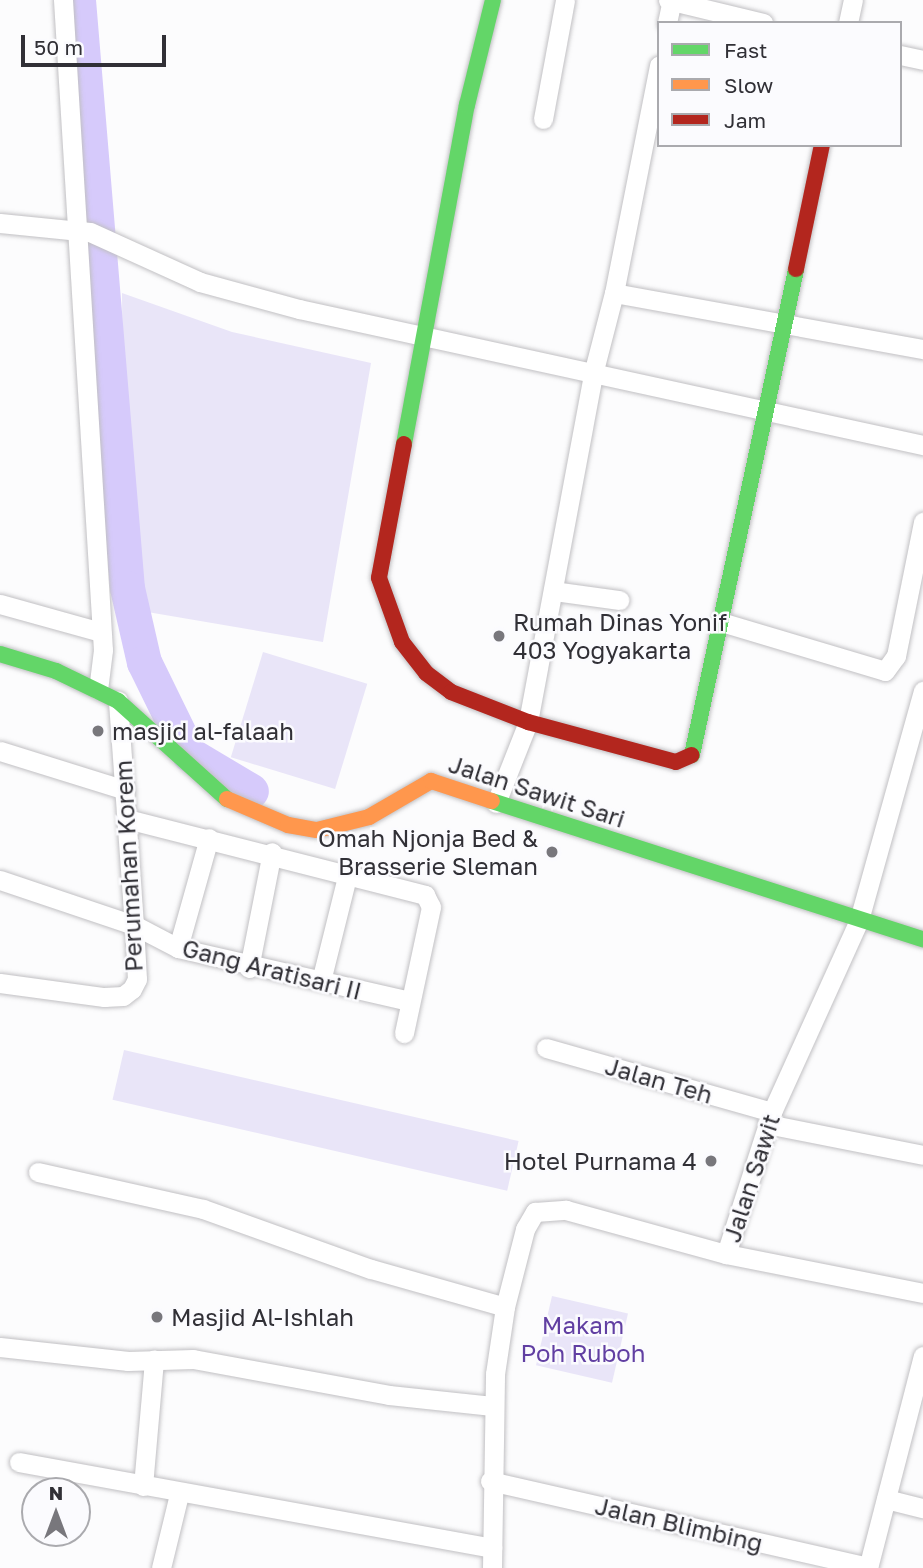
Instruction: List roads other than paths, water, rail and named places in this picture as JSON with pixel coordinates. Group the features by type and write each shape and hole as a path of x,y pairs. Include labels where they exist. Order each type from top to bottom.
{"street":[{"path":"62,0 82,230 101,632 99,690"},
{"path":"493,0 467,105 427,335 384,536 379,578 402,642 426,673 451,692 528,722 683,762 696,747 822,147"},
{"path":"543,119 565,0"},
{"path":"667,21 670,0 755,21"},
{"path":"848,21 853,0"},
{"path":"902,55 923,60"},
{"path":"496,803 528,722 593,374 614,293 657,75"},
{"path":"0,223 82,230 133,250 200,282 229,291 593,374 923,445"},
{"path":"614,293 785,321 923,349"},
{"path":"721,622 886,671 896,656 923,522"},
{"path":"553,591 619,600"},
{"path":"0,604 101,632"},
{"name":"Jalan Sawit Sari","path":"0,654 99,690 118,701 223,797 288,825 317,830 346,825 369,817 431,781 923,939"},
{"name":"Jalan Sawit","path":"923,691 859,920 770,1118 726,1254 923,1293"},
{"name":"Perumahan Korem","path":"0,983 104,998 123,996 132,989 137,979 118,701"},
{"path":"0,751 125,790"},
{"path":"127,819 272,852 411,888 429,901 404,1033"},
{"path":"178,948 209,838"},
{"path":"249,968 272,852"},
{"path":"321,981 348,873"},
{"name":"Gang Aratisari II","path":"0,880 134,925 178,948 249,968 410,1001"},
{"name":"Jalan Teh","path":"547,1048 770,1118 923,1154"},
{"path":"38,1172 203,1209 371,1269 505,1307"},
{"path":"492,1568 492,1406 505,1307 528,1220 540,1210 566,1210 726,1254"},
{"path":"0,1347 75,1357 193,1359 274,1370 389,1395 492,1406"},
{"path":"868,1567 918,1393 923,1356"},
{"path":"143,1486 154,1359"},
{"path":"19,1462 179,1494 492,1548"},
{"name":"Jalan Blimbing","path":"490,1481 868,1567"},
{"path":"161,1568 179,1494"},
{"path":"886,1499 923,1507"}],"waterway":[{"path":"78,0 127,588 144,662 189,754 251,791"}],"place":[{"name":"Rumah Dinas Yonif 403 Yogyakarta","path":"499,636"},
{"name":"masjid al-falaah","path":"98,731"},
{"name":"Omah Njonja Bed & Brasserie Sleman","path":"552,852"},
{"name":"Hotel Purnama 4","path":"711,1161"},
{"name":"Masjid Al-Ishlah","path":"157,1317"}],"park label":[{"name":"Makam Poh Ruboh","path":"583,1339"}]}
